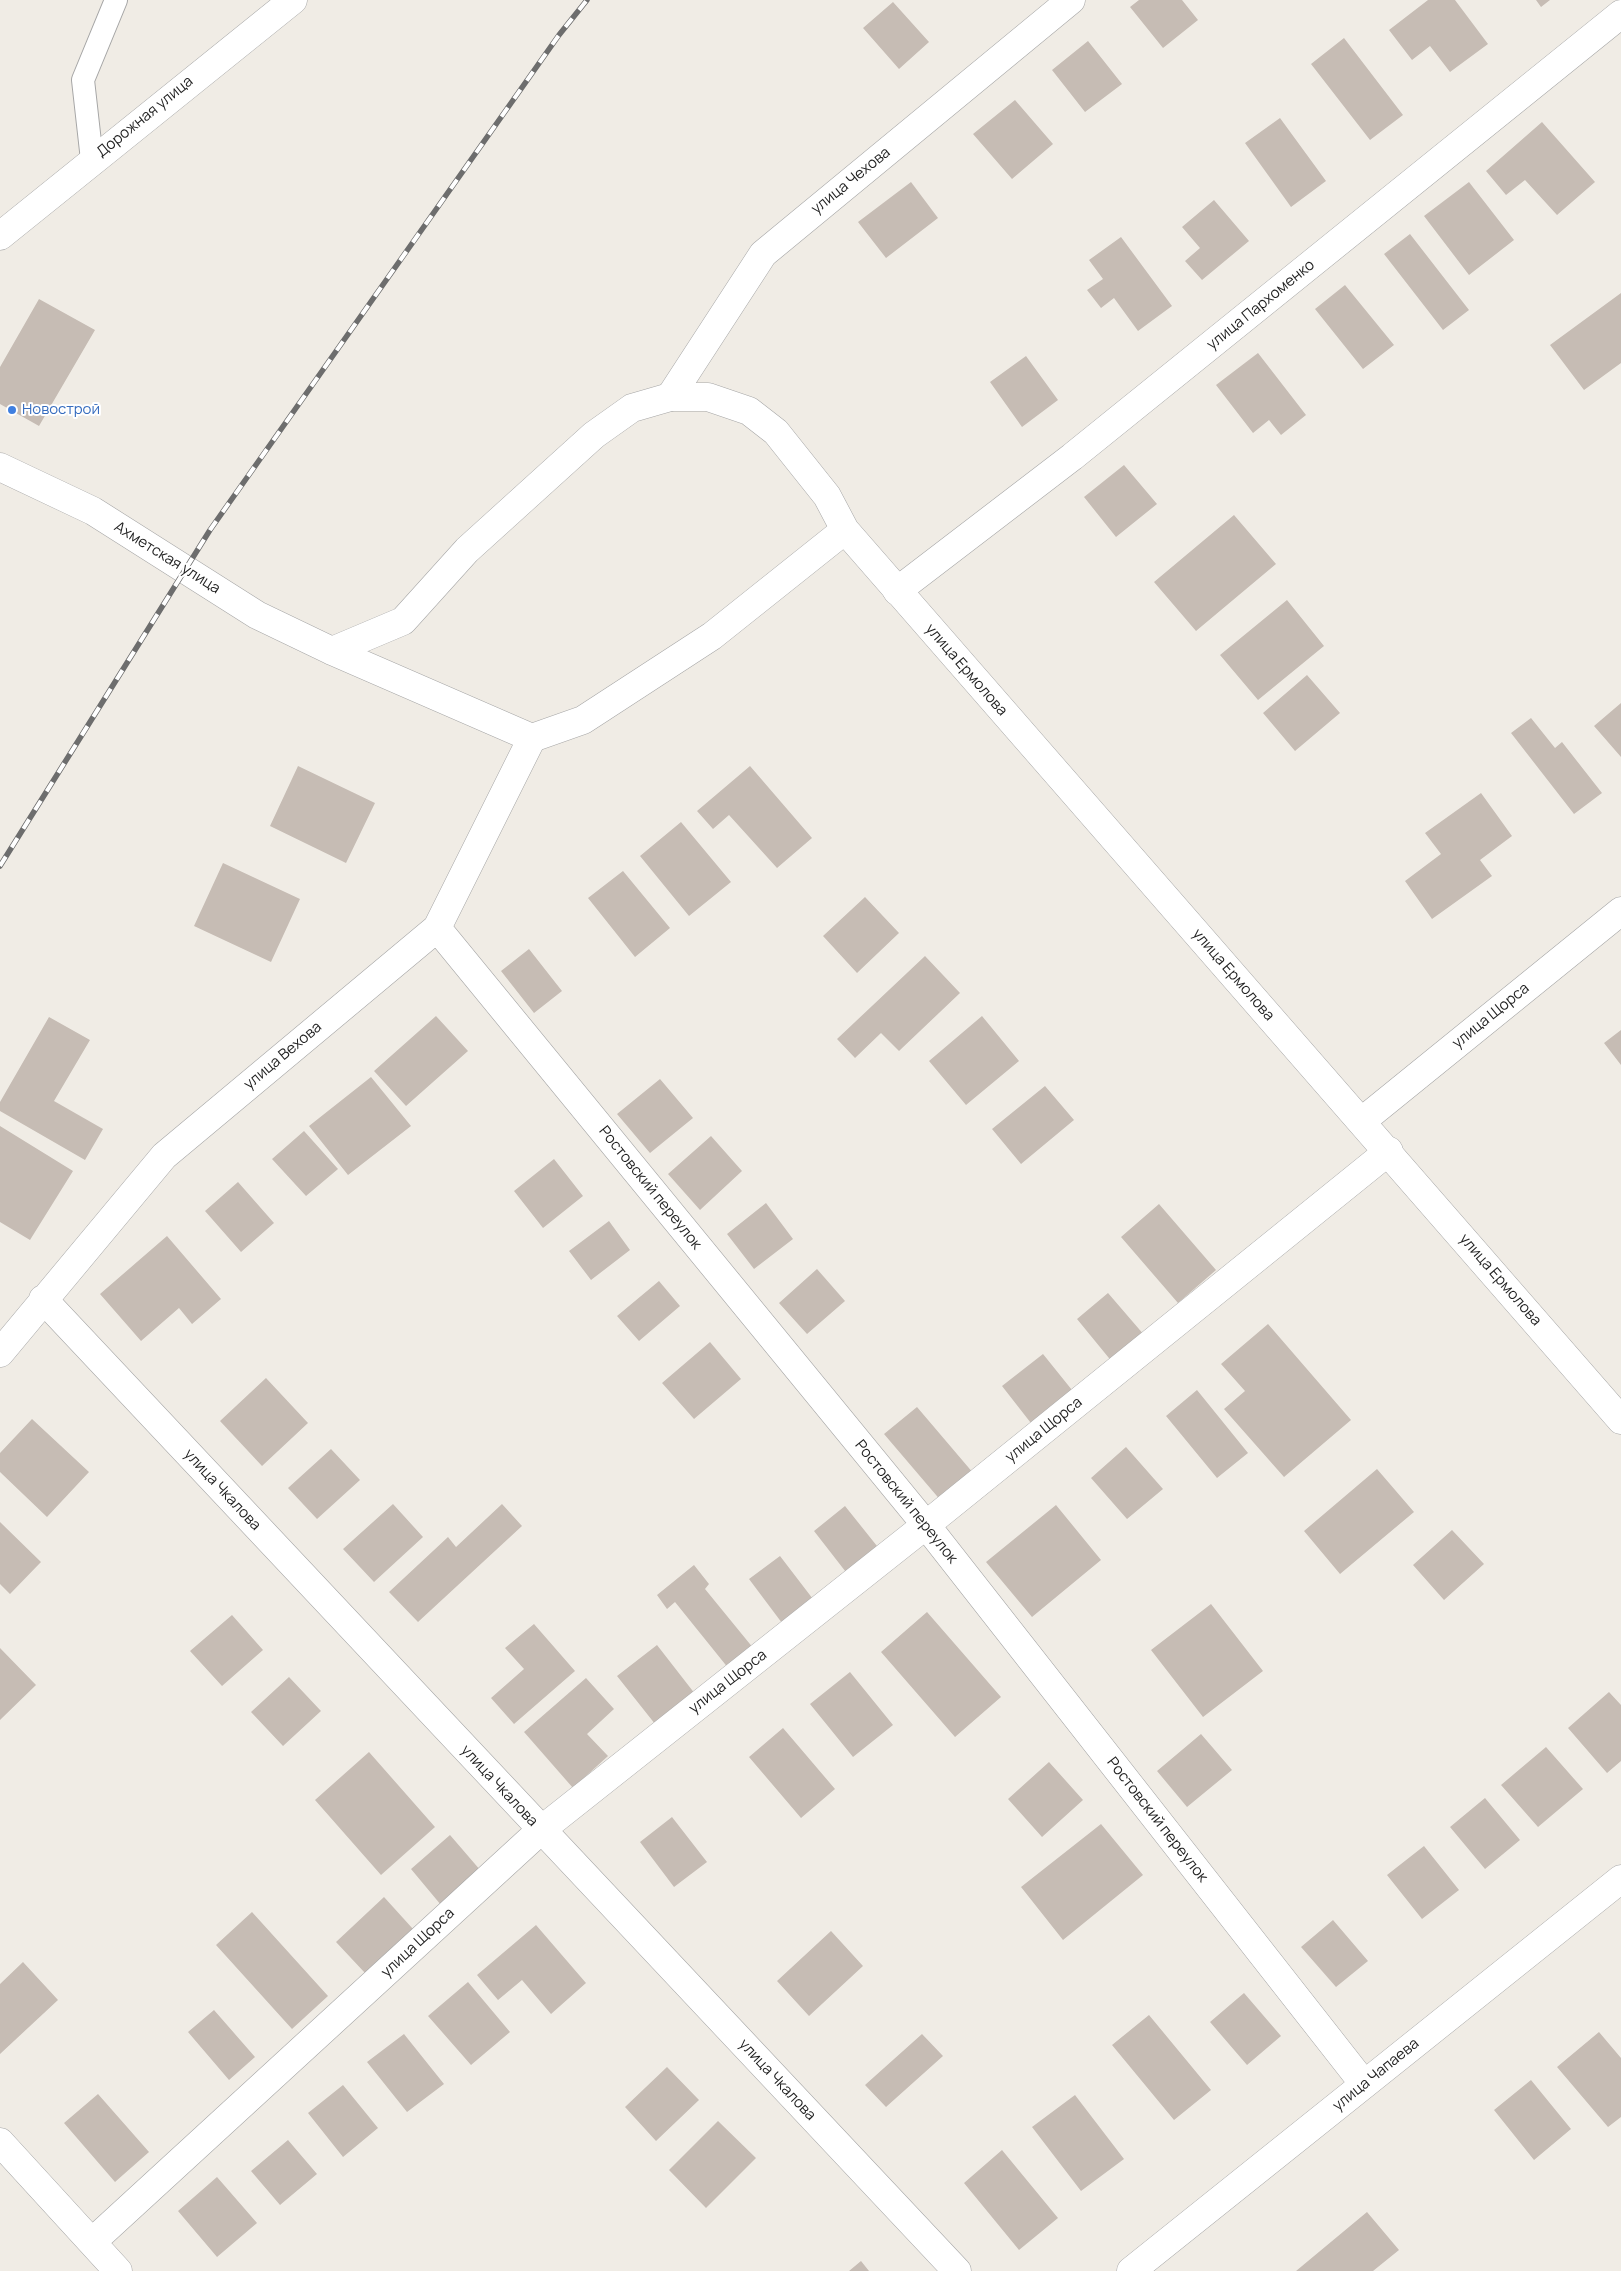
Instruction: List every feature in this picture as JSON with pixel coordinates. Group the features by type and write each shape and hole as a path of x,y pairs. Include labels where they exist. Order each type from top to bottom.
{"street":[{"name":"Дорожная улица","path":"0,236 292,0"},
{"name":"улица Чехова","path":"670,397 762,254 1071,0"},
{"name":"улица Пархоменко","path":"897,591 1072,457 1618,21"},
{"name":"улица Ермолова","path":"332,651 403,621 467,550 594,435 632,408 670,397 708,397 749,411 776,432 827,496 845,530 897,591 1389,1151 1621,1420"},
{"name":"Ахметская улица","path":"0,467 93,511 257,615 332,651 532,738"},
{"path":"532,738 583,720 712,636 845,530"},
{"name":"улица Вехова","path":"0,1353 43,1299 164,1156 437,928 532,738"},
{"name":"улица Щорса","path":"1362,1121 1621,912"},
{"name":"Ростовский переулок","path":"437,928 926,1525 1364,2084"},
{"name":"улица Щорса","path":"92,2242 541,1830 926,1525 1389,1151"},
{"name":"улица Чкалова","path":"43,1299 957,2271"},
{"name":"улица Чапаева","path":"1131,2271 1621,1879"},
{"path":"0,2142 118,2271"}],"lane":[{"path":"92,160 83,80 116,0"}],"building":[{"path":"1139,0 1182,0 1198,20 1163,48 1130,7"},
{"path":"1428,0 1455,0 1488,44 1450,72 1430,46 1412,60 1389,30"},
{"path":"1536,0 1550,0 1541,7"},
{"path":"893,2 929,42 899,69 863,28"},
{"path":"1344,38 1403,115 1370,140 1311,64"},
{"path":"1088,41 1122,84 1085,112 1052,70"},
{"path":"1015,100 1053,144 1012,179 973,134"},
{"path":"1280,118 1326,181 1291,207 1245,143"},
{"path":"1542,122 1595,182 1557,215 1525,180 1506,195 1486,171"},
{"path":"911,182 938,218 886,258 858,222"},
{"path":"1469,182 1514,240 1469,275 1424,216"},
{"path":"1214,200 1249,241 1202,280 1185,261 1200,248 1182,227"},
{"path":"1410,234 1469,310 1443,330 1384,254"},
{"path":"1121,237 1172,306 1138,331 1114,298 1101,308 1087,290 1103,279 1089,260"},
{"path":"1345,285 1394,345 1363,369 1315,309"},
{"path":"1621,293 1621,363 1584,390 1550,345"},
{"path":"39,299 95,330 39,426 0,404 0,367"},
{"path":"1258,353 1306,415 1281,435 1269,420 1253,433 1216,385"},
{"path":"1026,356 1058,400 1022,427 990,382"},
{"path":"1124,465 1157,504 1116,537 1084,497"},
{"path":"1234,515 1276,564 1196,631 1154,582"},
{"path":"1287,600 1324,646 1258,700 1220,655"},
{"path":"1307,675 1340,713 1295,751 1263,713"},
{"path":"1621,703 1621,757 1594,726"},
{"path":"1531,718 1555,748 1562,742 1602,793 1574,814 1511,733"},
{"path":"298,766 375,803 346,863 270,826"},
{"path":"750,766 812,838 777,868 729,815 713,829 697,811"},
{"path":"1481,793 1512,836 1480,860 1492,876 1432,919 1405,881 1441,854 1425,833"},
{"path":"681,822 731,882 689,916 640,856"},
{"path":"223,863 300,899 271,962 194,926"},
{"path":"623,871 670,928 635,957 588,898"},
{"path":"865,897 899,933 857,973 823,936"},
{"path":"529,949 562,991 534,1013 501,971"},
{"path":"925,956 960,993 899,1051 881,1033 855,1058 837,1039"},
{"path":"436,1016 468,1051 406,1106 374,1071"},
{"path":"982,1016 1019,1061 966,1105 929,1061"},
{"path":"49,1017 90,1040 54,1101 103,1129 85,1160 0,1111 0,1102"},
{"path":"1621,1030 1621,1065 1604,1043"},
{"path":"371,1077 411,1126 348,1175 309,1126"},
{"path":"660,1079 693,1118 650,1153 617,1114"},
{"path":"1045,1086 1074,1120 1021,1164 992,1129"},
{"path":"0,1126 73,1171 30,1240 0,1222"},
{"path":"304,1131 338,1169 306,1196 272,1159"},
{"path":"711,1136 742,1171 700,1210 668,1174"},
{"path":"554,1159 583,1196 543,1228 514,1191"},
{"path":"238,1182 274,1223 241,1252 205,1211"},
{"path":"766,1203 793,1239 754,1269 727,1234"},
{"path":"1159,1204 1216,1270 1178,1303 1121,1237"},
{"path":"609,1221 630,1250 591,1280 569,1251"},
{"path":"167,1236 221,1299 192,1324 179,1308 141,1341 100,1294"},
{"path":"817,1269 845,1301 807,1334 779,1303"},
{"path":"659,1281 680,1306 639,1341 617,1316"},
{"path":"1108,1293 1145,1336 1113,1363 1077,1319"},
{"path":"1268,1324 1351,1420 1284,1477 1224,1409 1245,1391 1221,1364"},
{"path":"710,1342 741,1379 694,1419 662,1383"},
{"path":"1043,1354 1076,1395 1034,1427 1002,1386"},
{"path":"266,1378 308,1423 262,1466 220,1421"},
{"path":"1197,1390 1248,1453 1217,1478 1166,1416"},
{"path":"917,1407 974,1474 942,1502 884,1434"},
{"path":"32,1419 89,1472 47,1517 0,1472 0,1453"},
{"path":"1126,1447 1163,1489 1127,1519 1091,1478"},
{"path":"331,1449 360,1480 317,1519 288,1488"},
{"path":"1377,1469 1414,1512 1340,1574 1304,1531"},
{"path":"393,1504 423,1537 374,1582 343,1549"},
{"path":"502,1504 522,1526 418,1622 389,1592 448,1537 456,1547"},
{"path":"1056,1505 1101,1560 1032,1617 986,1562"},
{"path":"845,1506 881,1551 849,1576 814,1531"},
{"path":"0,1522 41,1562 10,1594 0,1584"},
{"path":"1452,1530 1484,1564 1444,1600 1413,1565"},
{"path":"780,1556 816,1603 785,1627 749,1579"},
{"path":"694,1565 709,1584 705,1589 754,1649 729,1669 675,1602 667,1609 657,1595"},
{"path":"1211,1604 1263,1671 1203,1717 1151,1650"},
{"path":"927,1612 1001,1697 955,1737 881,1652"},
{"path":"232,1615 263,1650 222,1686 190,1651"},
{"path":"534,1624 575,1671 514,1724 491,1698 524,1669 505,1648"},
{"path":"657,1645 699,1699 659,1729 617,1676"},
{"path":"0,1648 36,1685 0,1720"},
{"path":"850,1672 893,1725 853,1757 810,1704"},
{"path":"289,1677 321,1711 283,1746 251,1712"},
{"path":"586,1678 614,1709 587,1734 608,1756 573,1788 524,1732"},
{"path":"1609,1692 1621,1705 1621,1761 1607,1773 1568,1728"},
{"path":"783,1728 835,1789 801,1818 749,1757"},
{"path":"1201,1734 1232,1770 1187,1807 1157,1771"},
{"path":"1546,1747 1583,1789 1538,1827 1501,1785"},
{"path":"369,1752 435,1827 381,1875 315,1800"},
{"path":"1049,1762 1083,1800 1042,1837 1008,1799"},
{"path":"1485,1798 1520,1840 1485,1869 1450,1827"},
{"path":"672,1817 707,1862 674,1887 640,1842"},
{"path":"1101,1824 1143,1875 1063,1940 1021,1887"},
{"path":"450,1835 481,1871 441,1905 411,1869"},
{"path":"1424,1846 1459,1890 1422,1919 1387,1875"},
{"path":"384,1897 413,1929 365,1973 336,1942"},
{"path":"252,1912 328,1996 292,2029 216,1945"},
{"path":"1333,1920 1368,1961 1336,1987 1301,1947"},
{"path":"536,1925 586,1983 551,2014 522,1980 498,2000 477,1975"},
{"path":"831,1931 863,1966 809,2016 777,1981"},
{"path":"23,1962 58,2000 0,2054 0,1984"},
{"path":"468,1982 510,2032 471,2065 428,2016"},
{"path":"1244,1993 1281,2036 1247,2065 1210,2022"},
{"path":"214,2010 255,2057 229,2080 188,2032"},
{"path":"1149,2015 1211,2090 1174,2120 1112,2045"},
{"path":"1599,2032 1621,2058 1621,2117 1608,2127 1557,2067"},
{"path":"404,2034 444,2084 407,2112 367,2062"},
{"path":"922,2034 943,2056 886,2107 865,2085"},
{"path":"667,2067 699,2100 656,2141 625,2107"},
{"path":"1531,2080 1571,2129 1534,2160 1494,2110"},
{"path":"343,2085 378,2128 343,2157 308,2113"},
{"path":"98,2094 149,2152 115,2182 64,2123"},
{"path":"1075,2095 1124,2159 1081,2191 1032,2127"},
{"path":"718,2121 756,2158 706,2208 669,2170"},
{"path":"288,2140 317,2174 280,2205 251,2171"},
{"path":"1002,2150 1058,2218 1019,2250 964,2183"},
{"path":"217,2177 257,2223 217,2257 178,2211"},
{"path":"1367,2212 1399,2250 1373,2271 1296,2271"},
{"path":"861,2261 869,2271 849,2271"}],"railway":[{"path":"0,866 210,530 559,35 587,0"}],"place":[{"name":"Новострой","path":"12,410"}]}
